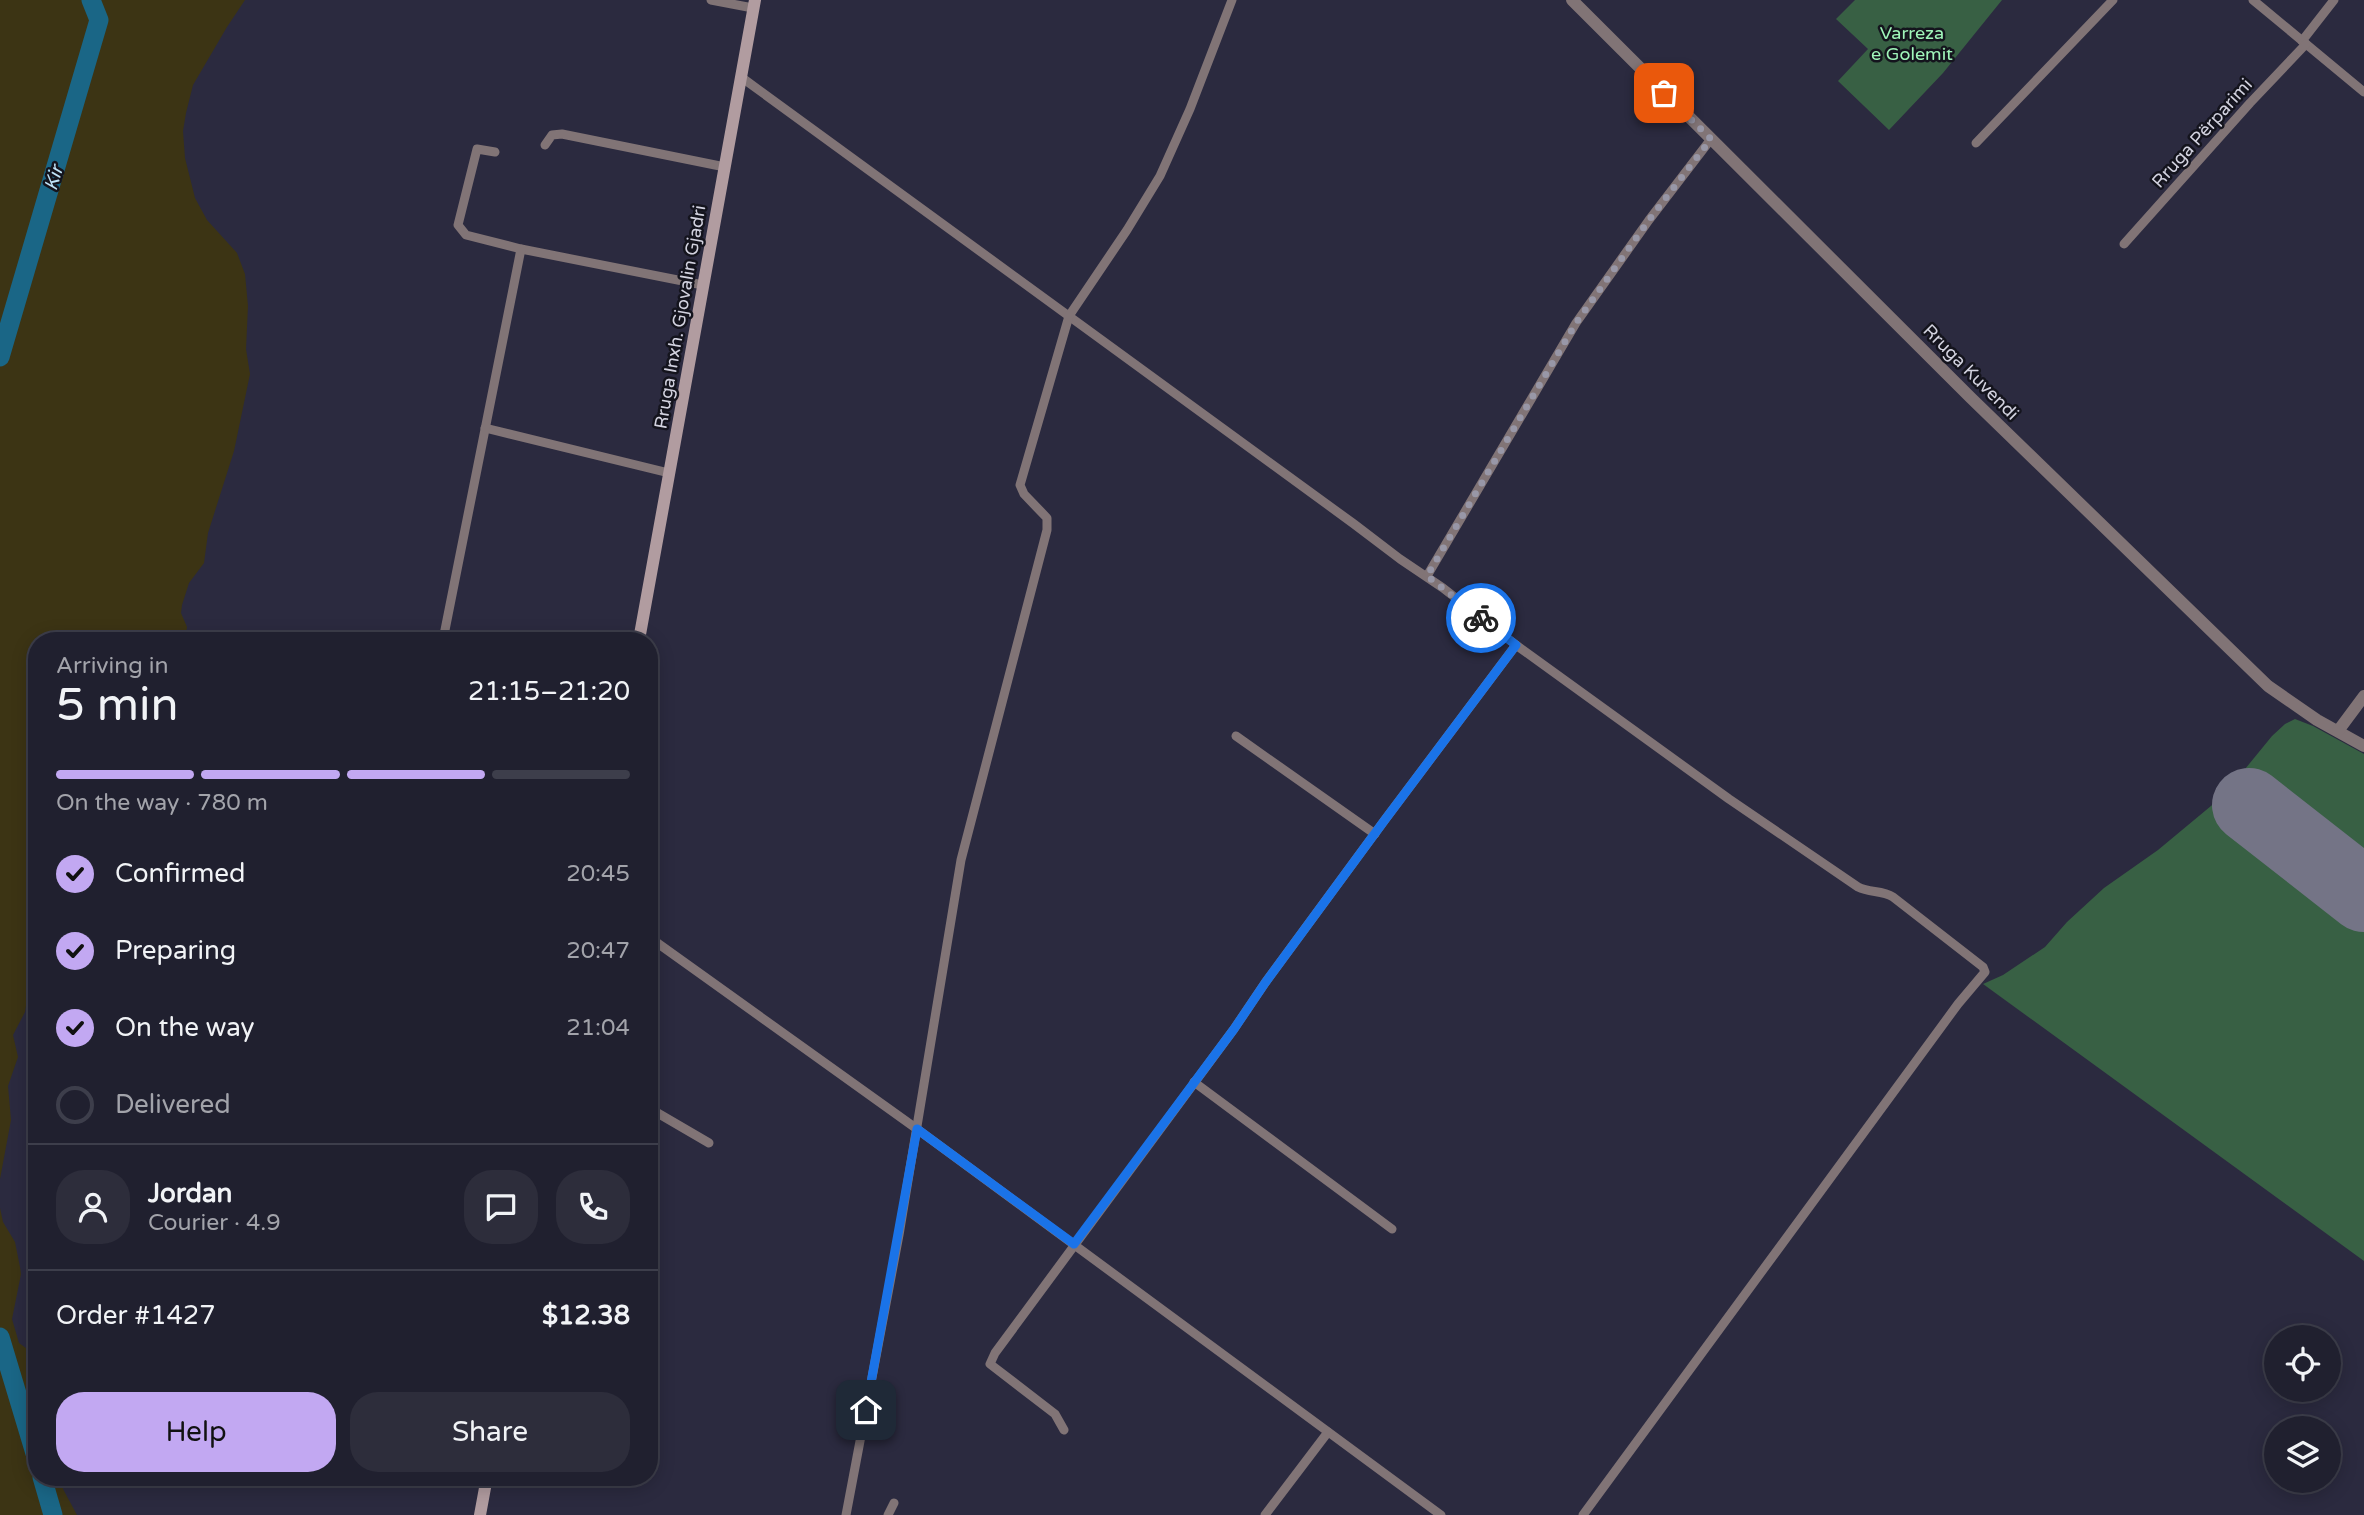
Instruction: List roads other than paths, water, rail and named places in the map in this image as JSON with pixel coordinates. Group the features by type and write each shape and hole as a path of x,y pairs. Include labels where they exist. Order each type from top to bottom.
{"main road":[{"name":"Rruga Inxh. Gjovalin Gjadri","path":"640,632 754,4"},
{"path":"480,1515 485,1486"}],"street":[{"path":"711,0 754,4"},
{"path":"846,1515 917,1129 961,860 1048,530 1047,519 1024,494 1020,485 1069,316 1128,230 1160,176 1190,109 1232,0"},
{"name":"Rruga Kuvendi","path":"1572,0 1971,398 2267,686 2294,706 2364,746"},
{"path":"1976,143 2113,0"},
{"path":"2253,0 2364,92"},
{"name":"Rruga Përparimi","path":"2124,244 2304,43 2334,0"},
{"path":"741,77 1729,799 1858,887 1865,891 1885,892 1893,897 1983,967 1985,972 1958,1004 1583,1515"},
{"path":"545,145 552,135 562,134 724,167"},
{"path":"1427,576 1576,323 1711,139"},
{"path":"495,152 477,149 458,225 466,235 521,249 703,285"},
{"path":"445,632 521,249"},
{"path":"485,428 669,473"},
{"path":"1064,1430 1055,1415 990,1364 1007,1335 1516,645"},
{"path":"2338,731 2364,696"},
{"path":"1236,736 1375,834"},
{"path":"658,943 917,1129 1441,1515"},
{"path":"1194,1082 1392,1229"},
{"path":"658,1113 709,1143"},
{"path":"1265,1515 1328,1432"},
{"path":"888,1515 894,1503"}],"waterway":[{"name":"Kir","path":"0,357 99,20 91,0"},
{"name":"Kir","path":"0,1337 28,1430"},
{"name":"Kir","path":"45,1486 53,1515"}],"park label":[{"name":"Varreza e Golemit","path":"1912,43"}]}
